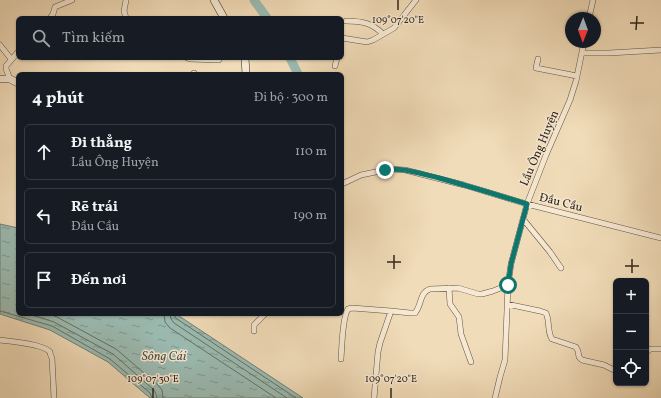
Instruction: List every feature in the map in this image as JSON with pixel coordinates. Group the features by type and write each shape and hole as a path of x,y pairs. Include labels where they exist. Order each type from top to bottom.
{"street":[{"path":"52,16 55,7 72,0"},
{"path":"125,16 124,11 126,0"},
{"path":"214,0 223,16"},
{"path":"344,38 368,42 373,40 394,28 416,0"},
{"path":"590,12 593,0"},
{"path":"346,21 363,22 378,29 383,34"},
{"path":"0,45 11,59"},
{"name":"Lầu Ông Huyện","path":"495,398 505,360 508,285 511,264 527,204 555,133 568,105 577,76 583,48"},
{"path":"582,53 661,50"},
{"path":"10,79 6,66 16,54"},
{"path":"538,59 536,68 577,76"},
{"path":"245,60 246,72"},
{"path":"336,66 337,60"},
{"path":"0,79 10,79 16,82"},
{"name":"Đầu Cầu","path":"344,183 361,175 390,169 405,170 464,185 527,204 661,238"},
{"path":"523,218 561,268"},
{"path":"341,359 342,336 345,316 348,309 352,308 415,313 425,291 430,289 462,288 482,294 508,285"},
{"path":"449,288 450,304 460,317 461,334 471,362"},
{"path":"507,304 546,313 552,340 576,347 579,357 582,360 604,365 613,370"},
{"path":"374,398 379,347 391,311"},
{"path":"254,331 254,325 263,316"},
{"path":"0,340 39,346 50,352 52,358 54,398"},
{"path":"649,350 661,349"}],"water":[{"name":"Sông Cái","path":"0,224 16,228 16,316 179,316 303,398 150,398 108,362 50,330 0,314"}],"waterway":[{"path":"254,0 266,16"},
{"path":"291,60 297,72"}],"route":[{"path":"385,170 394,168 405,170 464,185 527,204 511,264 508,285"}]}
